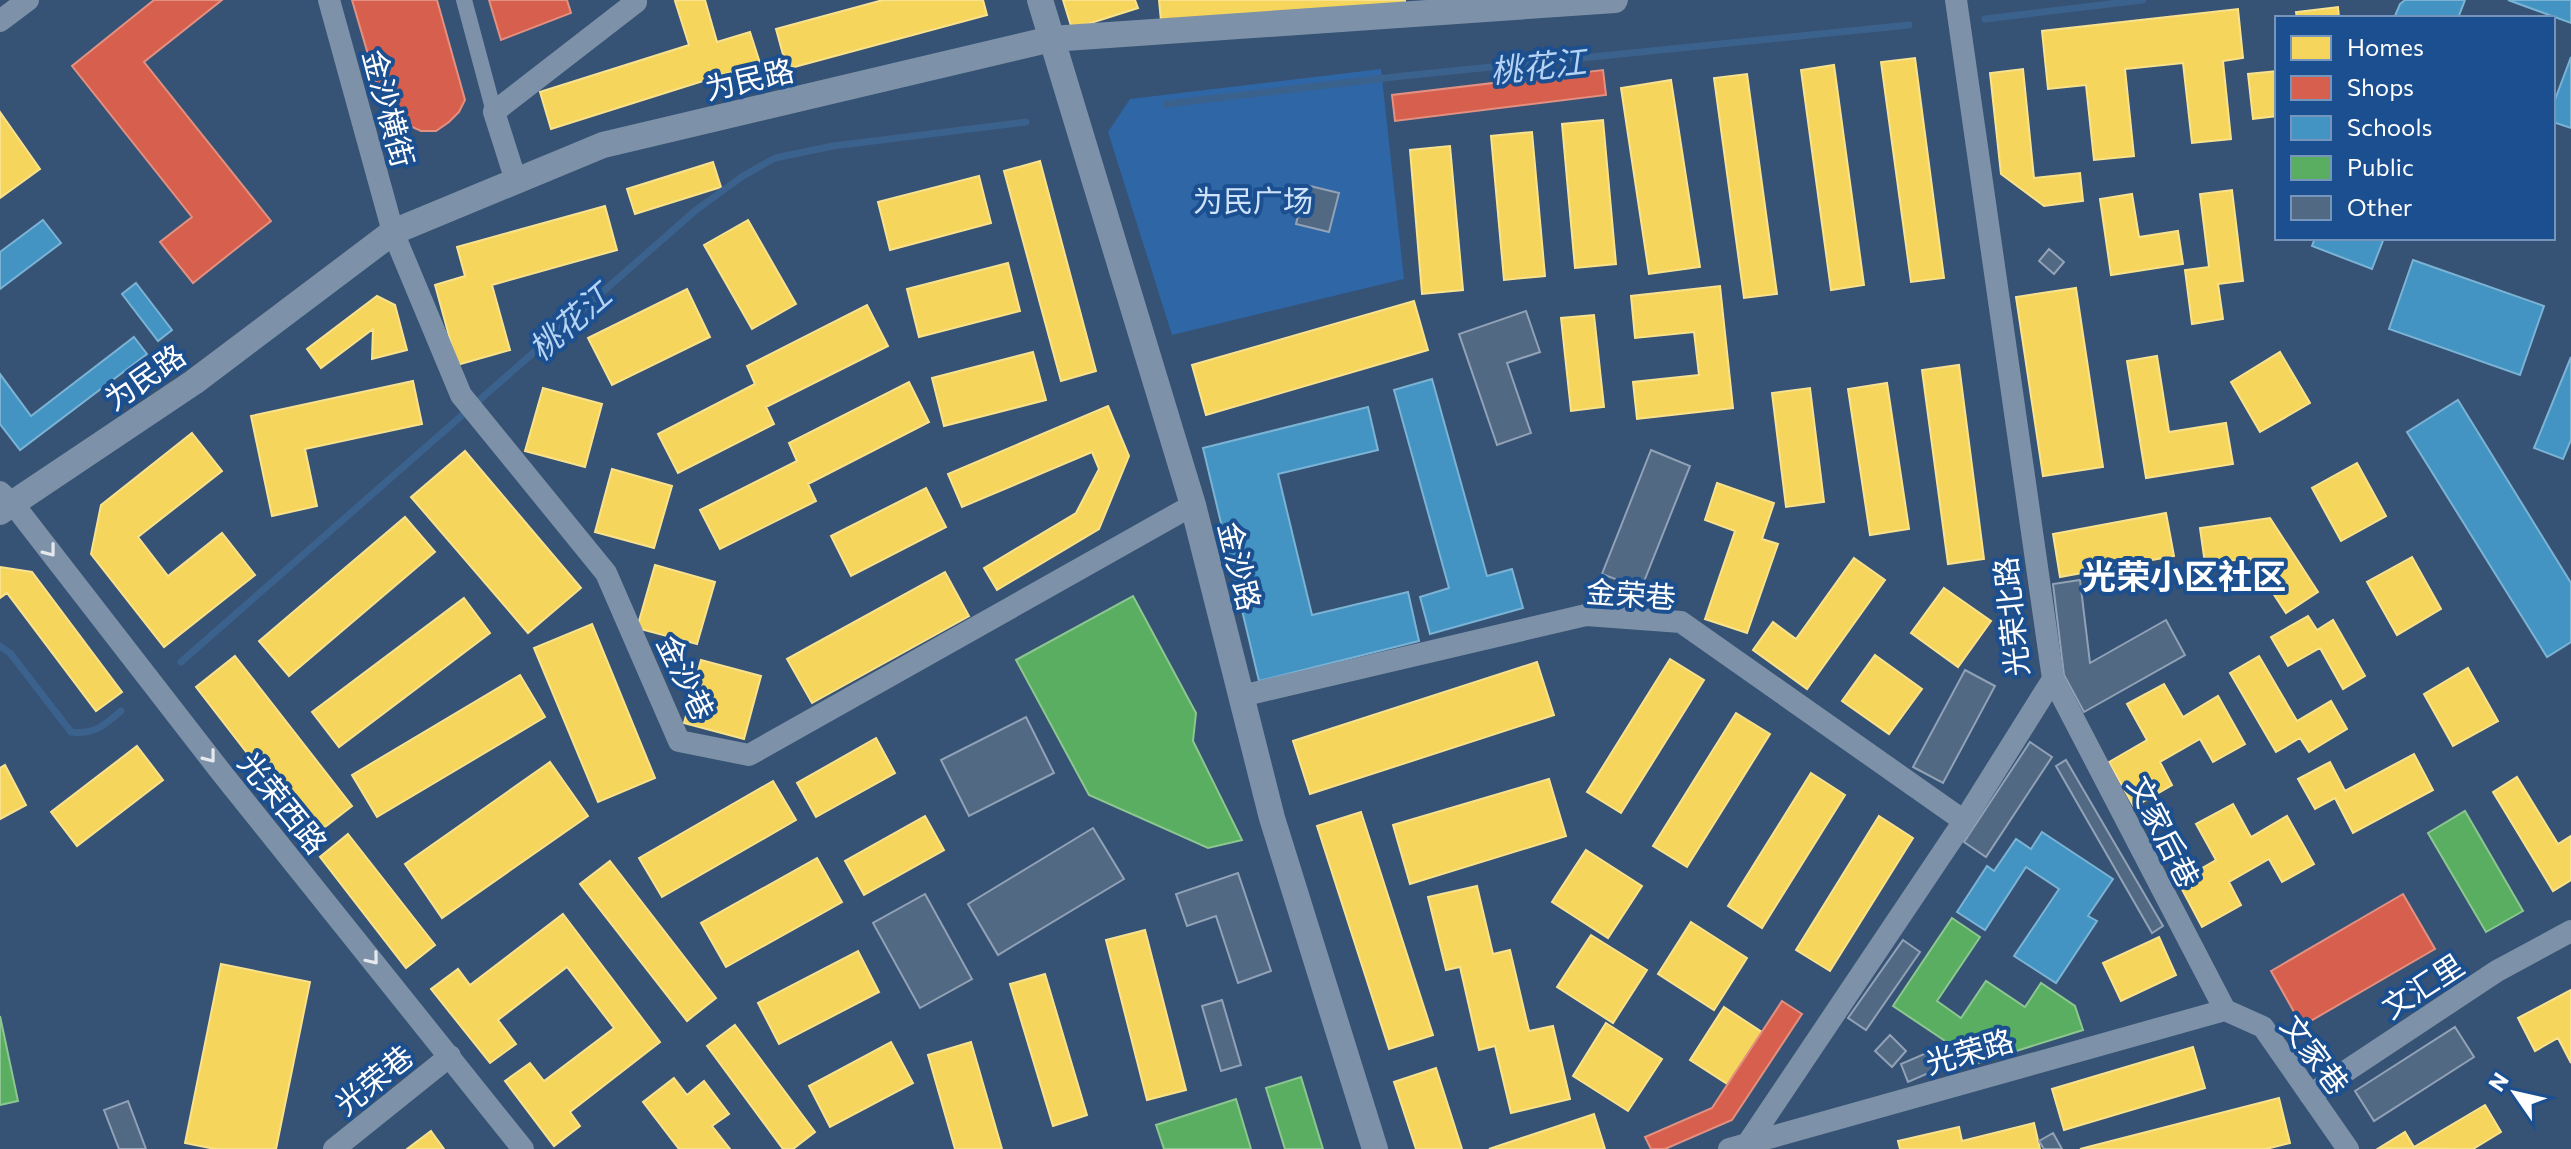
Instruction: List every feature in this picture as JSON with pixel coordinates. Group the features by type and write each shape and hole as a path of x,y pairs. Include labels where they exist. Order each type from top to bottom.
{"street":[{"path":"0,21 28,0"},
{"name":"金沙横街","path":"329,0 393,232"},
{"path":"464,0 516,181"},
{"name":"金沙路","path":"1040,0 1193,505 1272,818 1375,1149"},
{"name":"为民路","path":"5,503 194,382 393,232 603,145 1051,39 1615,0"},
{"name":"光荣北路","path":"1739,1146 1964,821 2053,679 1956,0"},
{"path":"494,112 636,2"},
{"name":"金沙巷","path":"393,232 461,395 606,573 679,741 749,755 1193,505"},
{"name":"光荣西路","path":"5,503 523,1149"},
{"name":"金荣巷","path":"1241,696 1586,615 1681,622 1964,821"},
{"name":"文家后巷","path":"2053,679 2225,1010"},
{"name":"文汇里","path":"2310,1095 2497,971 2571,931"},
{"name":"文家巷","path":"2225,1010 2263,1027 2348,1149"},
{"name":"光荣路","path":"1739,1146 2225,1010"},
{"name":"光荣巷","path":"334,1149 450,1056"}],"green space":[{"name":"为民广场","path":"1381,69 1404,279 1172,335 1108,132 1130,99"}],"building: Homes":[{"path":"705,0 717,42 750,32 760,63 551,129 540,92 689,45 675,1"},
{"path":"883,0 983,0 987,15 787,69 776,29"},
{"path":"1063,0 1135,0 1138,8 1072,29"},
{"path":"1159,0 1405,0 1405,8 1161,21"},
{"path":"2338,7 2339,16 2297,16 2296,12"},
{"path":"2238,9 2243,58 2223,61 2231,139 2192,143 2183,63 2125,69 2134,156 2094,160 2086,85 2048,89 2042,31"},
{"path":"1915,58 1944,278 1911,282 1881,62"},
{"path":"1834,65 1864,285 1831,290 1801,70"},
{"path":"2023,69 2034,178 2080,173 2083,201 2044,206 2001,174 1990,73"},
{"path":"2275,71 2275,116 2253,119 2248,74"},
{"path":"1747,74 1777,294 1744,298 1714,78"},
{"path":"1671,80 1700,267 1649,274 1621,88"},
{"path":"0,112 40,169 0,198"},
{"path":"1603,120 1616,264 1575,268 1562,124"},
{"path":"1532,132 1545,276 1504,280 1491,136"},
{"path":"1450,146 1463,290 1422,294 1410,150"},
{"path":"1040,161 1096,371 1061,381 1004,171"},
{"path":"713,162 721,187 635,214 627,189"},
{"path":"979,176 991,223 890,250 878,202"},
{"path":"2232,190 2243,281 2218,284 2223,319 2192,324 2185,270 2209,267 2200,194"},
{"path":"2132,194 2139,237 2178,231 2183,264 2111,275 2100,199"},
{"path":"605,206 617,250 492,285 510,350 457,365 435,285 465,276 457,247"},
{"path":"748,220 796,304 752,329 704,245"},
{"path":"1008,263 1020,311 919,337 907,289"},
{"path":"1720,286 1733,408 1637,419 1633,382 1699,375 1694,332 1635,338 1631,296"},
{"path":"2076,288 2103,467 2043,476 2016,297"},
{"path":"687,289 710,337 612,385 588,338"},
{"path":"377,296 395,305 407,350 372,359 373,329 321,368 307,349"},
{"path":"1414,301 1428,350 1206,415 1192,365"},
{"path":"867,305 888,346 766,407 774,424 678,473 658,434 755,384 747,366"},
{"path":"1594,315 1604,407 1571,411 1561,318"},
{"path":"1033,352 1046,400 944,426 932,378"},
{"path":"2280,352 2310,403 2260,432 2231,382"},
{"path":"2157,356 2169,432 2226,423 2233,464 2146,478 2127,361"},
{"path":"1959,365 1984,559 1948,564 1922,370"},
{"path":"413,381 422,424 305,449 317,506 272,516 251,416"},
{"path":"909,382 929,422 808,484 816,501 720,549 700,510 797,461 789,443"},
{"path":"1887,383 1909,529 1870,535 1848,389"},
{"path":"543,388 602,404 585,467 525,451"},
{"path":"1810,388 1824,502 1786,507 1772,393"},
{"path":"1108,406 1129,456 1099,529 997,590 984,568 1076,513 1099,469 1092,452 962,507 948,474"},
{"path":"192,433 222,471 138,537 168,576 222,533 255,575 164,647 91,554 101,505"},
{"path":"465,451 581,588 528,633 411,497"},
{"path":"2357,463 2386,516 2341,541 2312,488"},
{"path":"612,469 672,486 654,548 595,532"},
{"path":"1717,483 1774,503 1762,539 1778,544 1747,633 1705,619 1735,531 1705,520"},
{"path":"926,488 946,527 851,576 831,536"},
{"path":"2166,513 2174,556 2060,577 2053,534"},
{"path":"405,517 435,552 289,676 259,641"},
{"path":"2270,518 2318,592 2286,613 2250,558 2205,564 2200,528"},
{"path":"2412,557 2441,609 2397,635 2367,582"},
{"path":"1854,558 1885,580 1807,689 1753,650 1773,622 1796,639"},
{"path":"655,565 715,582 697,644 637,628"},
{"path":"0,567 32,572 122,692 96,711 7,593 0,598"},
{"path":"945,572 969,616 812,703 787,659"},
{"path":"1944,588 1991,621 1958,667 1911,633"},
{"path":"464,598 490,633 339,747 312,712"},
{"path":"2308,616 2317,630 2333,620 2365,676 2343,689 2320,648 2288,666 2271,637"},
{"path":"592,624 655,778 598,802 534,648"},
{"path":"1875,655 1922,689 1889,734 1842,701"},
{"path":"235,656 352,806 312,837 196,687"},
{"path":"2259,656 2297,721 2331,701 2347,729 2309,752 2300,738 2276,752 2230,673"},
{"path":"1670,659 1704,680 1621,813 1587,792"},
{"path":"701,660 761,676 744,739 684,723"},
{"path":"1537,662 1554,715 1310,794 1293,741"},
{"path":"2468,668 2498,721 2453,746 2424,694"},
{"path":"520,675 545,717 377,817 352,775"},
{"path":"2164,684 2183,717 2218,696 2245,744 2213,762 2200,739 2160,762 2172,785 2134,807 2109,762 2147,740 2127,704"},
{"path":"1736,713 1770,734 1687,867 1653,846"},
{"path":"876,738 895,773 816,817 797,783"},
{"path":"137,746 163,780 77,846 51,812"},
{"path":"2414,754 2433,790 2353,833 2335,798 2315,809 2298,779 2330,762 2345,791"},
{"path":"550,762 588,816 442,918 405,864"},
{"path":"5,765 26,805 0,819 0,768"},
{"path":"1811,773 1845,795 1762,928 1728,906"},
{"path":"2517,777 2558,844 2571,836 2571,880 2553,891 2493,792"},
{"path":"1549,779 1566,836 1410,884 1393,825"},
{"path":"773,781 796,820 662,897 639,858"},
{"path":"2233,804 2251,837 2287,816 2314,864 2282,882 2269,859 2229,882 2241,905 2202,927 2178,882 2216,860 2196,824"},
{"path":"1361,812 1433,1035 1389,1049 1317,826"},
{"path":"925,816 944,850 864,895 845,861"},
{"path":"1879,816 1913,838 1830,971 1796,950"},
{"path":"348,834 435,945 406,968 320,857"},
{"path":"1586,850 1642,886 1608,938 1552,902"},
{"path":"817,858 842,902 726,967 701,923"},
{"path":"610,861 716,998 687,1021 580,884"},
{"path":"1477,886 1493,954 1510,950 1529,1031 1553,1026 1570,1099 1511,1113 1495,1046 1479,1050 1460,967 1446,970 1428,897"},
{"path":"563,914 660,1042 570,1112 580,1126 554,1146 505,1081 530,1063 544,1081 614,1028 567,967 498,1020 516,1044 490,1063 431,989 458,969 470,985"},
{"path":"1691,922 1747,958 1714,1010 1658,974"},
{"path":"1145,930 1186,1090 1147,1100 1106,940"},
{"path":"1591,935 1647,970 1613,1023 1557,987"},
{"path":"2159,937 2176,975 2121,1001 2103,963"},
{"path":"858,951 879,992 779,1044 758,1003"},
{"path":"221,964 310,982 276,1149 215,1149 185,1143"},
{"path":"1045,974 1087,1115 1053,1126 1010,984"},
{"path":"2571,990 2571,1063 2558,1038 2535,1051 2518,1018"},
{"path":"1724,1007 1780,1044 1746,1096 1690,1060"},
{"path":"1606,1023 1662,1059 1628,1111 1573,1076"},
{"path":"735,1025 815,1132 793,1149 783,1149 707,1046"},
{"path":"891,1042 913,1083 830,1127 809,1086"},
{"path":"971,1042 1002,1149 955,1149 928,1055"},
{"path":"2193,1047 2205,1088 2064,1130 2052,1089"},
{"path":"1436,1068 1462,1149 1416,1149 1394,1082"},
{"path":"674,1078 687,1095 704,1081 729,1114 712,1126 730,1149 679,1149 643,1102"},
{"path":"2279,1098 2290,1143 2266,1149 2080,1149"},
{"path":"2485,1105 2501,1132 2473,1149 2379,1148 2405,1132 2414,1147"},
{"path":"1594,1114 1605,1149 1489,1149"},
{"path":"2034,1123 2040,1149 1900,1149 1898,1141 1959,1127 1962,1141"},
{"path":"431,1131 444,1149 407,1149"}],"building: Shops":[{"path":"154,0 222,0 144,62 271,221 193,283 160,242 192,217 72,66"},
{"path":"352,0 437,0 465,100 449,122 436,131 421,131 395,119 380,95"},
{"path":"489,0 567,0 571,13 501,40"},
{"path":"1603,70 1606,95 1395,121 1392,95"},
{"path":"2403,894 2435,949 2302,1026 2271,971"},
{"path":"1782,1001 1802,1014 1732,1120 1665,1149 1651,1149 1645,1137 1712,1108"}],"building: Schools":[{"path":"2405,0 2465,0 2459,16 2395,16"},
{"path":"2508,0 2571,0 2571,23"},
{"path":"2571,57 2571,128 2555,123 2555,100"},
{"path":"43,220 61,243 0,289 0,252"},
{"path":"2314,240 2383,240 2372,269 2312,246"},
{"path":"2413,260 2544,306 2520,375 2389,329"},
{"path":"136,283 172,330 158,341 122,294"},
{"path":"134,337 147,354 20,450 0,424 0,374 31,416"},
{"path":"2571,357 2571,440 2563,459 2534,448"},
{"path":"1432,379 1487,576 1512,569 1523,608 1430,634 1420,597 1449,588 1394,390"},
{"path":"2458,400 2571,583 2571,642 2547,657 2407,432"},
{"path":"1368,407 1378,450 1278,474 1312,615 1408,592 1419,641 1259,681 1203,448"},
{"path":"2042,832 2113,879 2088,916 2097,921 2056,983 2014,956 2059,889 2026,867 1985,930 1957,912 1987,866 1994,871 2016,839 2031,849"}],"building: Public":[{"path":"1133,596 1196,713 1193,741 1242,840 1208,848 1089,795 1016,660"},
{"path":"2465,811 2523,911 2486,932 2428,833"},
{"path":"1952,918 1980,937 1937,1001 1961,1018 1986,981 2025,1007 2041,983 2075,1006 2083,1030 1978,1063 1893,1006"},
{"path":"0,1016 18,1101 0,1105"},
{"path":"1301,1077 1323,1149 1285,1149 1266,1088"},
{"path":"1236,1099 1251,1149 1164,1149 1156,1125"}],"building: Other":[{"path":"1306,185 1339,193 1329,232 1296,224"},
{"path":"2049,249 2064,262 2054,274 2039,261"},
{"path":"1526,311 1540,352 1507,363 1531,433 1497,445 1459,334"},
{"path":"1651,450 1690,466 1641,589 1602,574"},
{"path":"2080,580 2090,663 2166,620 2185,655 2084,712 2064,675 2053,584"},
{"path":"1965,670 1995,686 1943,783 1913,767"},
{"path":"1026,717 1054,773 969,816 941,760"},
{"path":"2030,742 2052,757 1986,857 1964,842"},
{"path":"2066,760 2163,926 2152,933 2056,766"},
{"path":"1093,828 1124,879 998,955 968,904"},
{"path":"1238,873 1271,971 1238,983 1216,916 1187,926 1176,894"},
{"path":"925,894 972,979 920,1008 873,923"},
{"path":"1903,940 1920,952 1866,1030 1848,1018"},
{"path":"1222,1000 1241,1065 1221,1071 1202,1006"},
{"path":"2455,1027 2474,1057 2374,1121 2355,1091"},
{"path":"1890,1035 1906,1051 1892,1067 1875,1051"},
{"path":"1931,1051 1938,1069 1908,1082 1901,1064"},
{"path":"128,1101 146,1149 119,1149 104,1110"},
{"path":"2053,1133 2062,1149 2044,1149 2039,1141"}],"waterway":[{"name":"桃花江","path":"1985,19 2143,0"},
{"name":"桃花江","path":"1166,104 1403,76 1909,25"},
{"name":"桃花江","path":"181,662 696,210 743,176 775,158 833,146 1026,122"},
{"name":"桃花江","path":"0,646 10,653 71,732 93,730 121,711"}],"district":[{"name":"光荣小区社区","path":"2184,575"}]}
